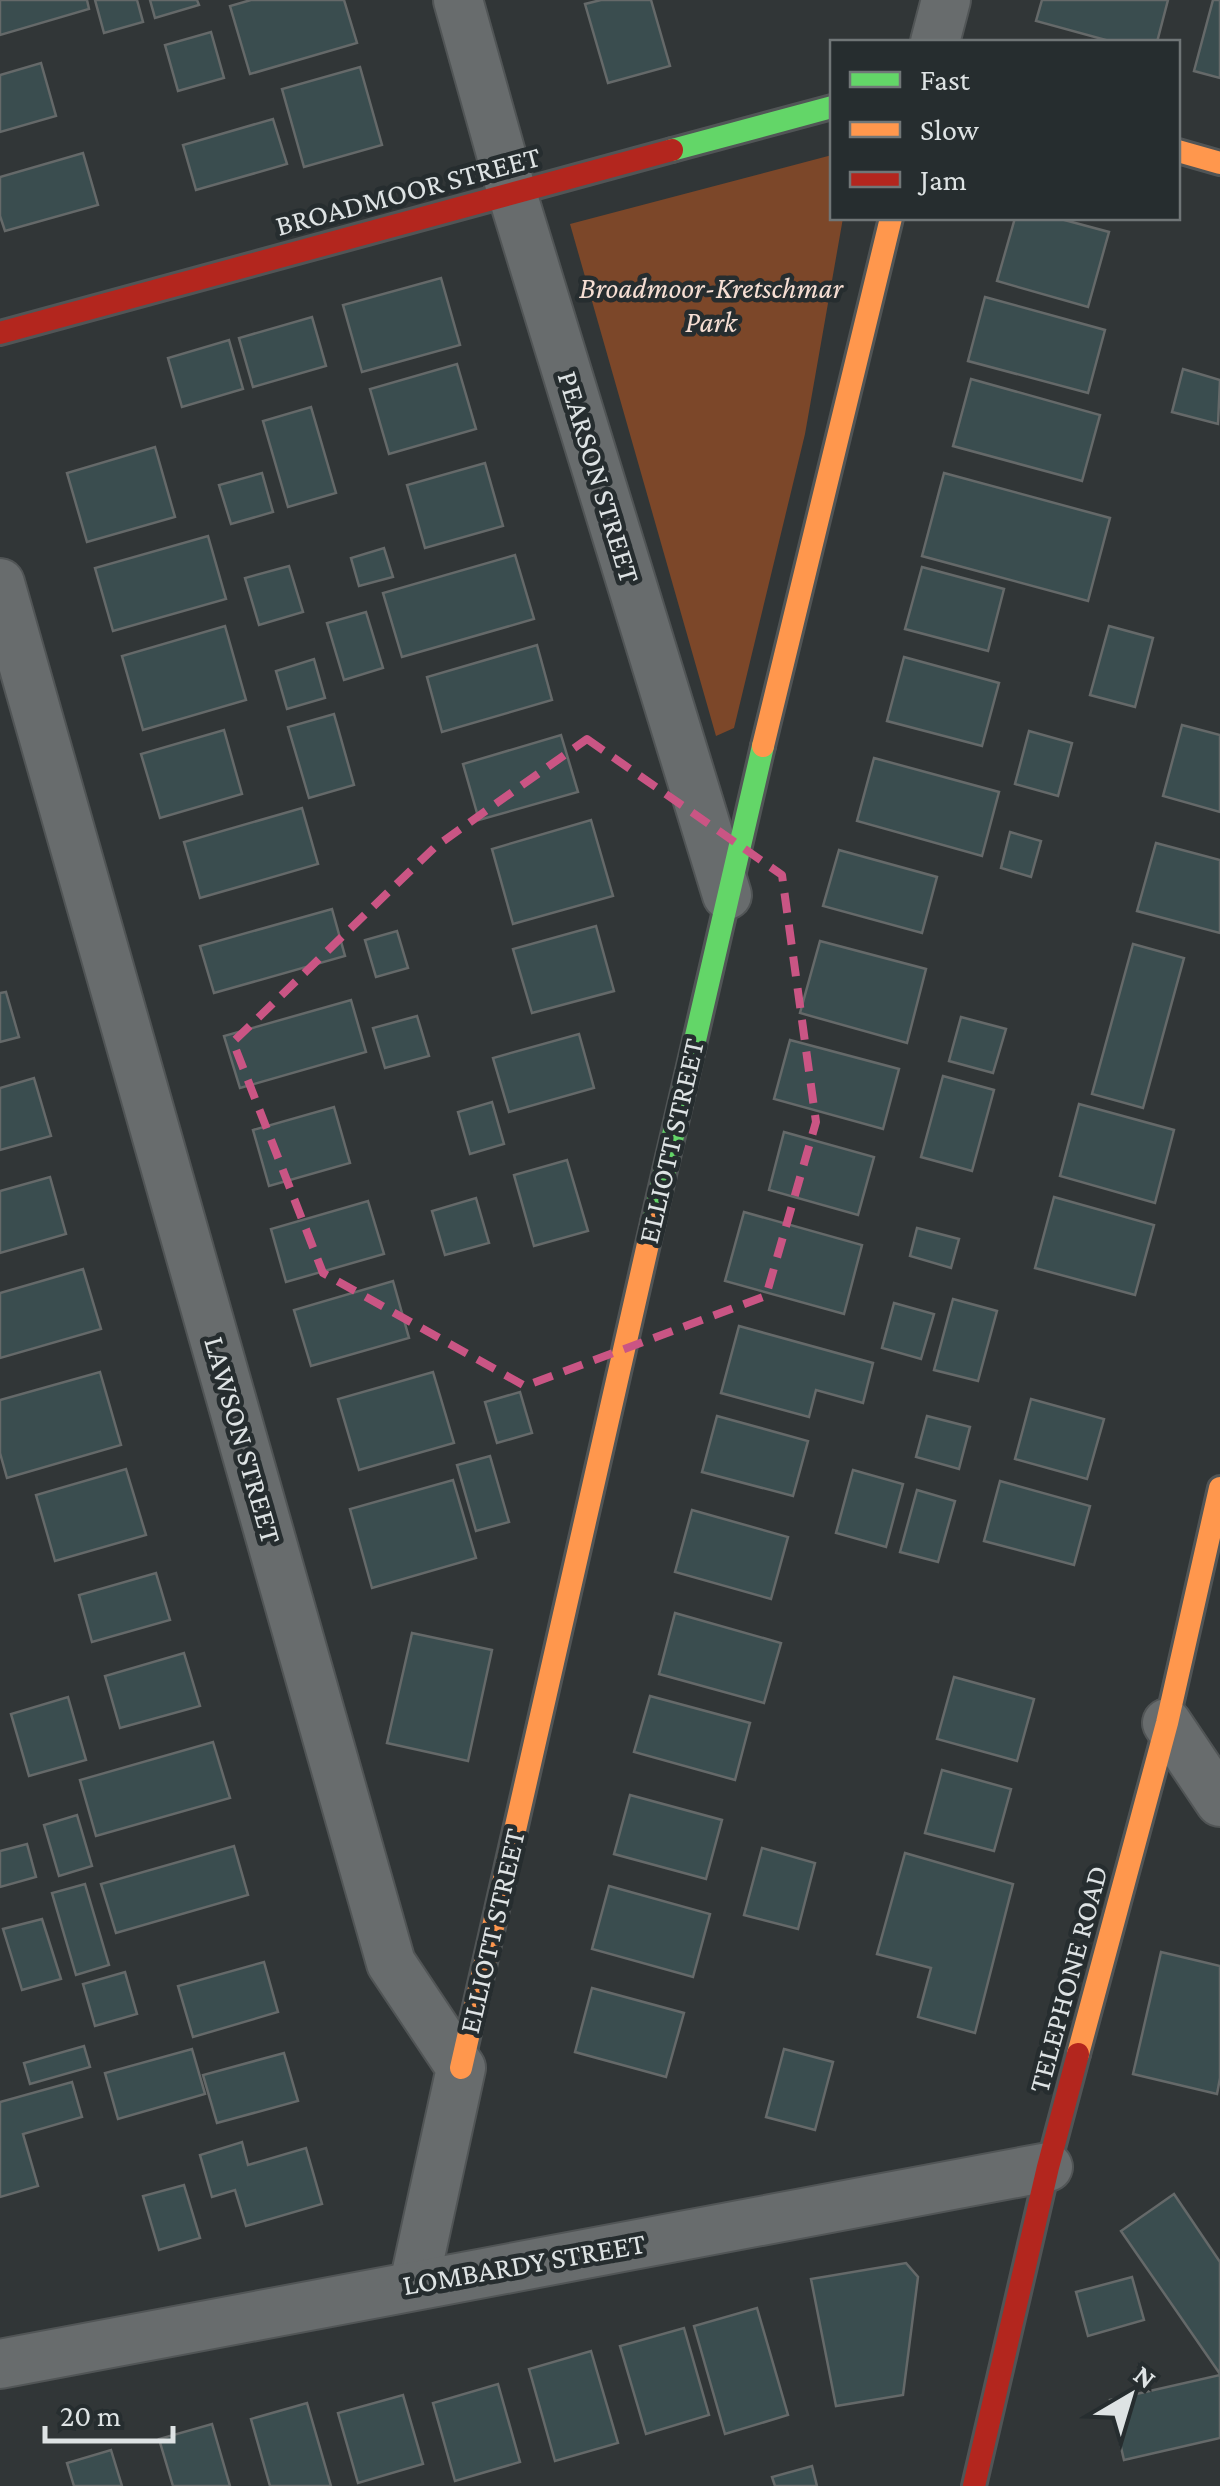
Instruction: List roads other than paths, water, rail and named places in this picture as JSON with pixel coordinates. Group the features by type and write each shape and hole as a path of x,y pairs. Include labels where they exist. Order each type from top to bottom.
{"street":[{"name":"PEARSON STREET","path":"458,0 512,193 726,895"},
{"path":"936,40 946,0"},
{"name":"BROADMOOR STREET","path":"0,333 830,108"},
{"path":"1180,152 1220,163"},
{"name":"ELLIOTT STREET","path":"461,2068 726,895 892,220"},
{"name":"LAWSON STREET","path":"0,583 391,1963 461,2068"},
{"name":"TELEPHONE ROAD","path":"974,2486 1048,2168 1167,1723 1208,1592 1220,1488"},
{"path":"1167,1723 1220,1802"},
{"path":"414,2284 461,2068"},
{"name":"LOMBARDY STREET","path":"0,2364 1048,2168"}],"park label":[{"name":"Broadmoor-Kretschmar Park","path":"711,305"}]}
